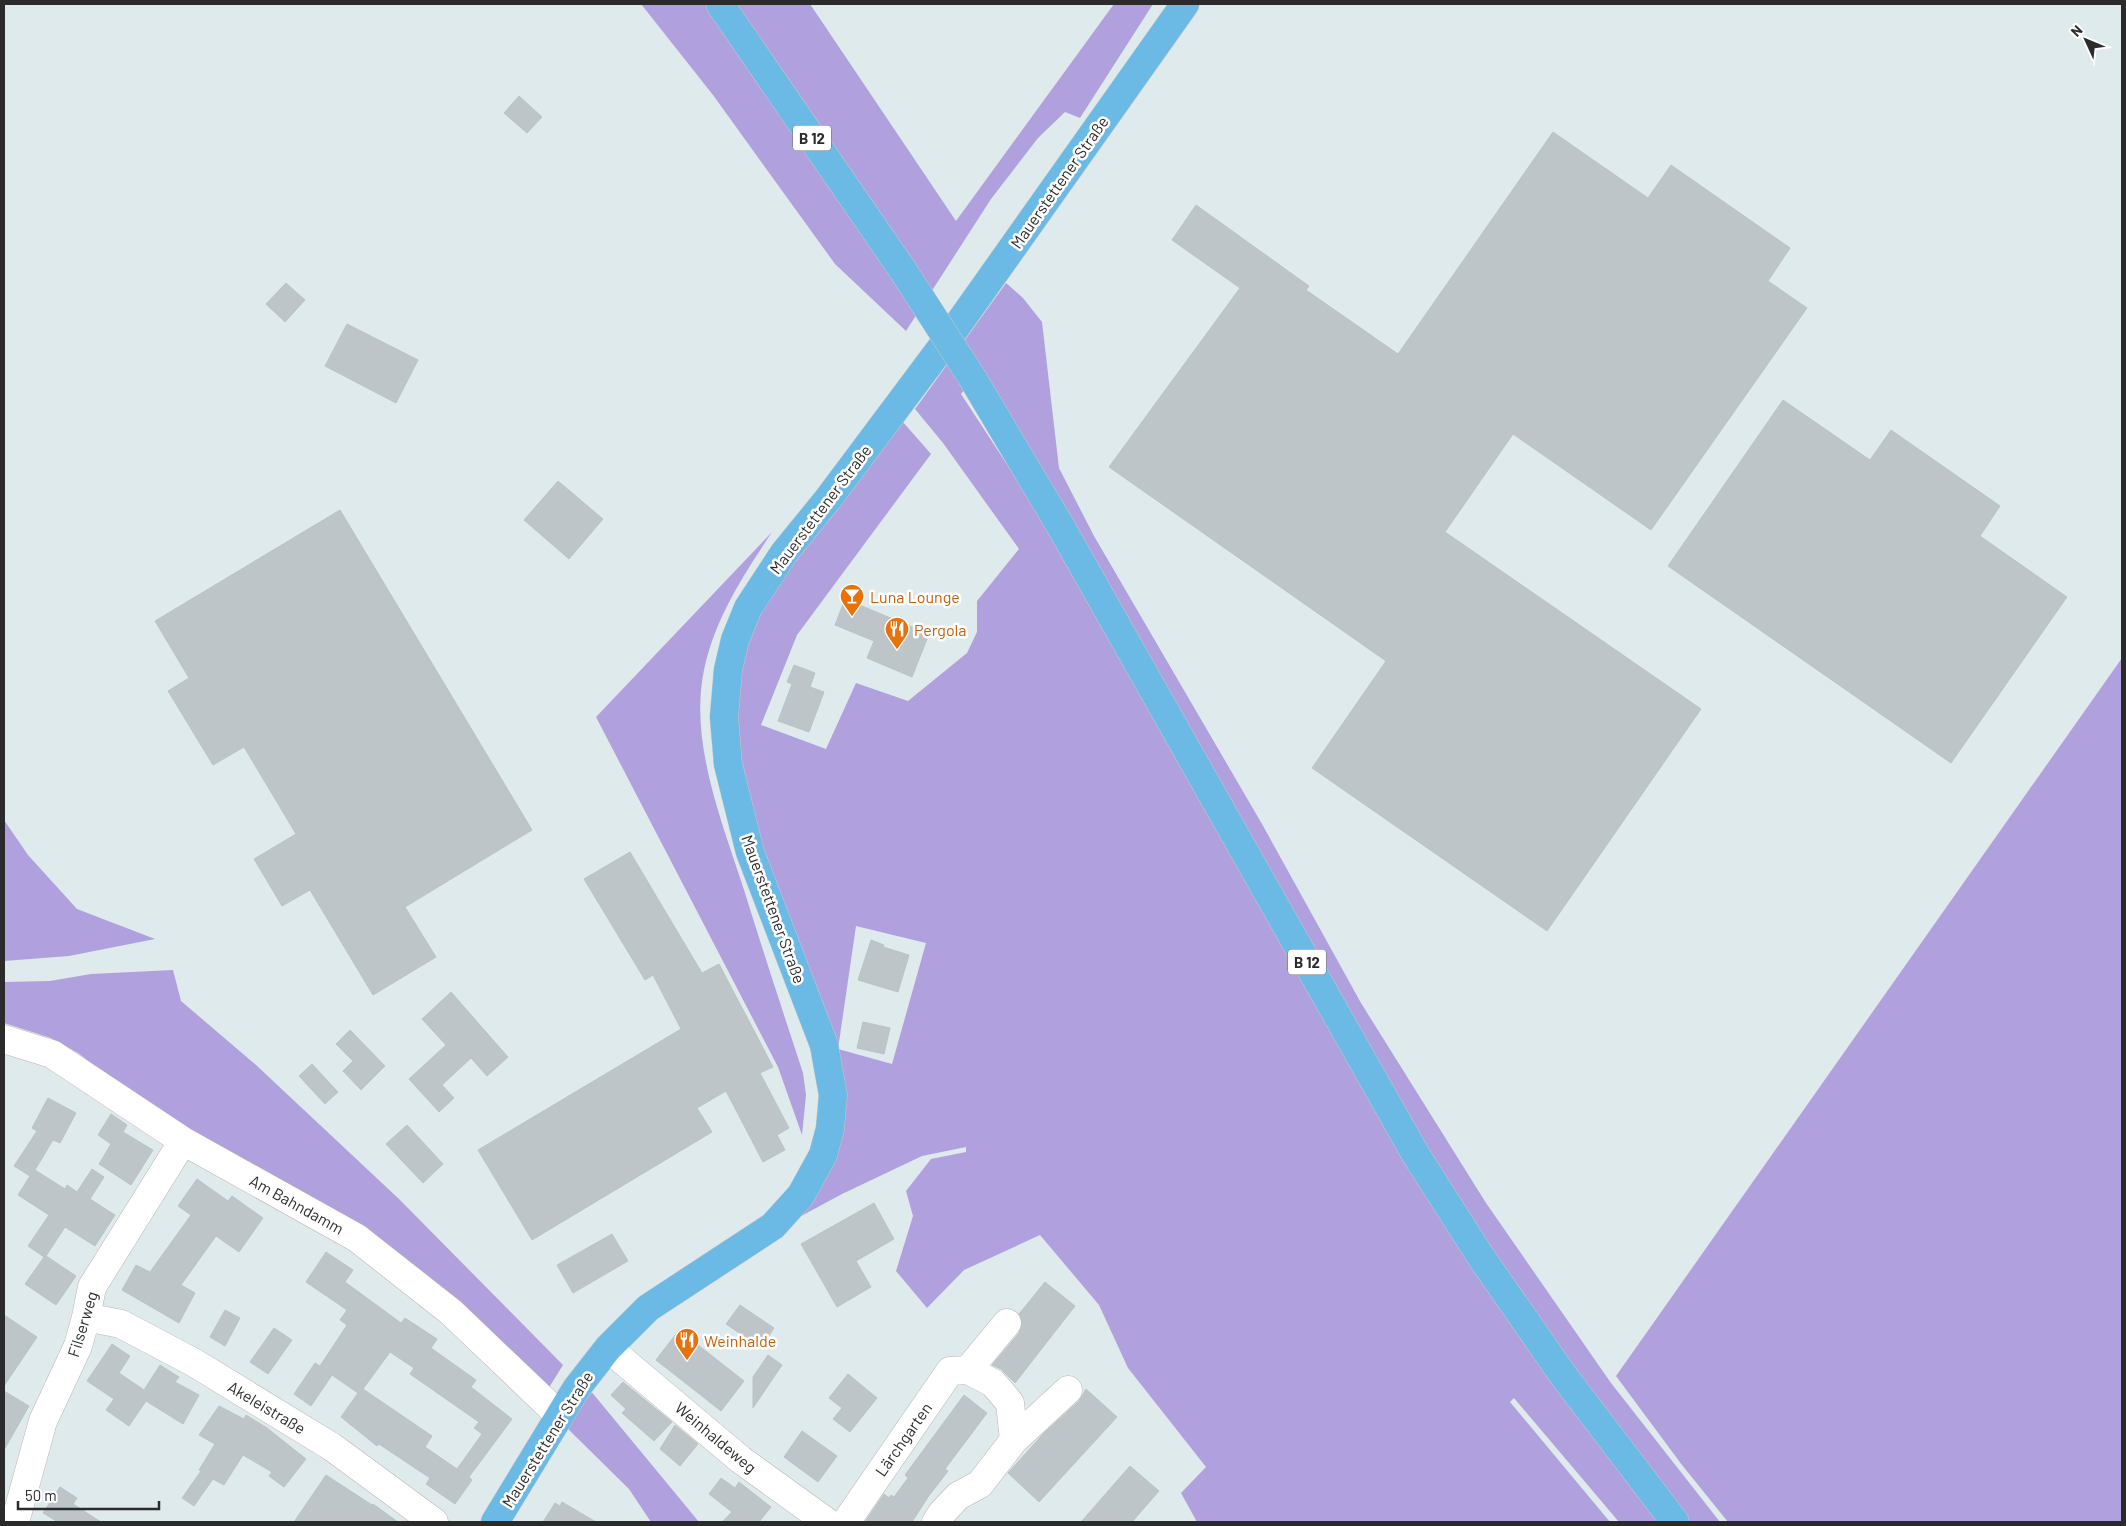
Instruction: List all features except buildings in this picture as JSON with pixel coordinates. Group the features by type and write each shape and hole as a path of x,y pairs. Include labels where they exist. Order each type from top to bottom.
{"main road":[{"name":"B 12","path":"720,4 904,272 973,379 1066,536 1416,1155 1481,1257 1563,1376 1674,1522"},
{"name":"Mauerstettener Straße","path":"495,1522 559,1415 576,1389 608,1348 648,1308 773,1226 801,1195 823,1156 830,1129 833,1095 824,1045 750,852 728,764 724,717 728,670 735,640 748,608 784,553 828,499 947,340 1185,4"}],"street":[{"name":"Am Bahndamm","path":"4,1039 52,1054 183,1141 357,1238 451,1312 559,1415"},
{"name":"Filserweg","path":"15,1522 43,1421 78,1346 92,1287 183,1141"},
{"name":"Akeleistraße","path":"86,1318 121,1324 193,1362 332,1447 434,1522"},
{"path":"1007,1323 968,1370 993,1383 1010,1402 1014,1440"},
{"name":"Weinhaldeweg","path":"608,1348 741,1460 827,1522"},
{"name":"Lärchgarten","path":"846,1522 950,1371 968,1370"},
{"path":"936,1522 958,1496 980,1484 1014,1440 1068,1390"}],"shaded area":[{"path":"641,4 810,4 956,221 1114,4 1153,4 1080,118 1065,112 1038,138 991,199 906,331 835,264 713,95"},
{"path":"1006,283 1023,298 1042,322 1059,468 1094,536 1262,824 1361,1003 1486,1203 1611,1383 1720,1522 1685,1522 1575,1373 1429,1154 981,369 961,394 1025,492 1393,1142 1662,1522 1619,1522 1514,1398 1510,1402 1610,1522 1197,1522 1181,1493 1206,1467 1128,1368 1099,1305 1040,1235 964,1270 927,1308 896,1271 913,1216 906,1191 931,1159 966,1152 966,1147 922,1156 842,1194 790,1222 838,1131 735,765 735,669 757,611 903,422 931,454 797,635 761,725 826,749 856,683 908,701 967,653 977,632 977,601 1019,549 943,443 915,409","holes":["856,926 926,943 892,1064 838,1049"]},
{"path":"772,532 731,598 715,633 704,670 701,697 701,725 710,782 803,1073 806,1095 802,1135 778,1067 596,717"},
{"path":"2122,658 2122,1522 1728,1522 1682,1465 1616,1376"},
{"path":"4,820 28,855 77,909 155,939 69,956 4,961"},
{"path":"173,970 181,1001 256,1065 399,1199 563,1365 545,1394 456,1307 187,1136 78,1053 51,1038 4,1023 4,982 50,981 91,974"},
{"path":"590,1390 699,1522 651,1522 629,1489 565,1426"}],"place":[{"name":"Luna Lounge","path":"852,617"},
{"name":"Pergola","path":"897,650"},
{"name":"Weinhalde","path":"687,1361"}]}
